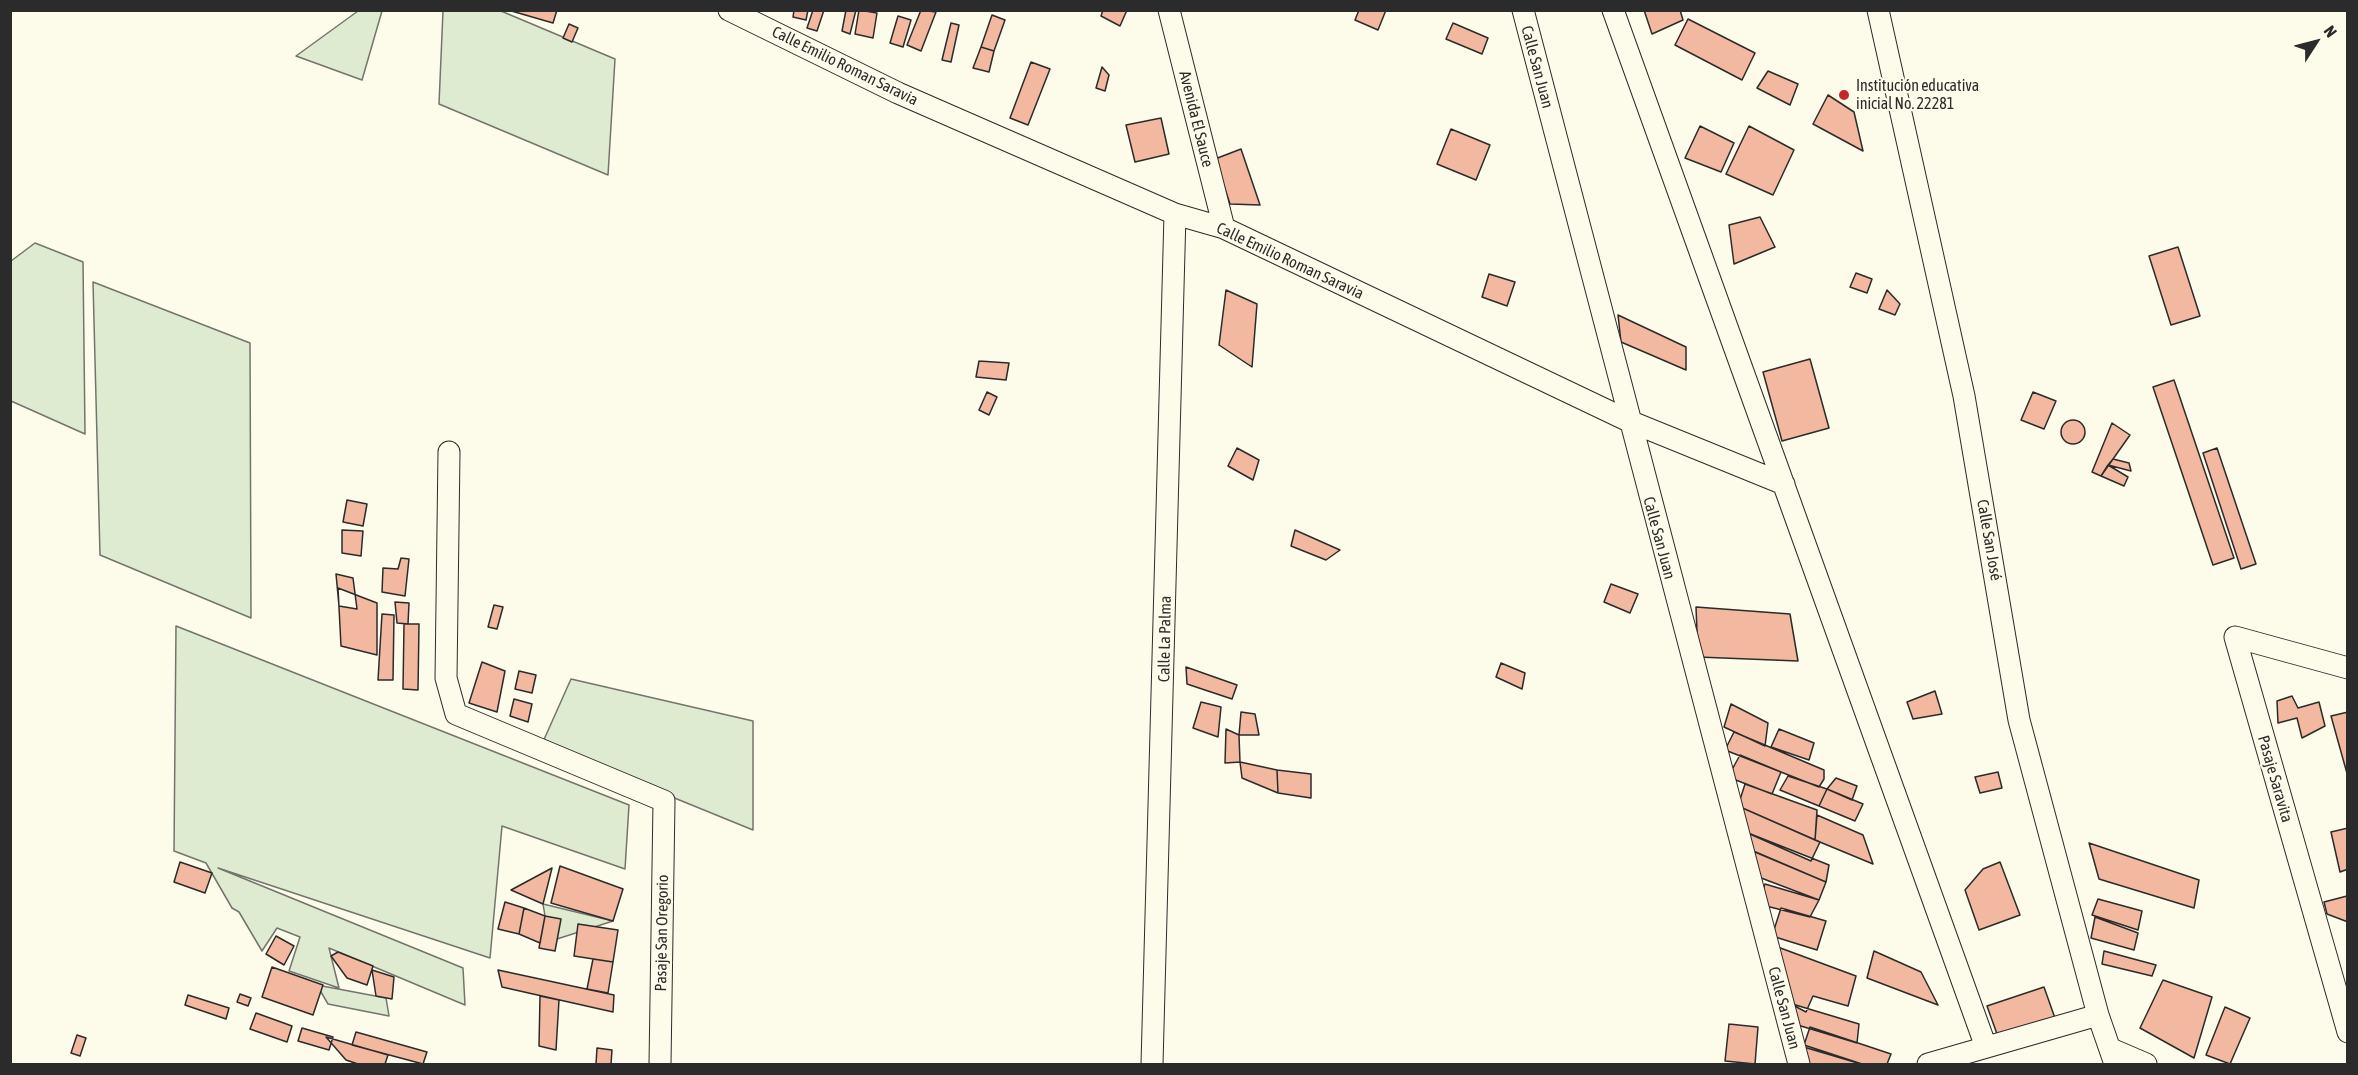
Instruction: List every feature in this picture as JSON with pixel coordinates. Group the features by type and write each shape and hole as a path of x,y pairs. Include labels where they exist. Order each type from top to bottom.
{"street":[{"name":"Calle Emilio Roman Saravia","path":"729,10 898,93 1175,214 1224,228 1629,421 1784,484"},
{"name":"Avenida El Sauce","path":"1168,10 1224,228"},
{"name":"Calle San Juan","path":"1523,10 1799,1065"},
{"path":"1612,10 1986,1047"},
{"name":"Calle San José","path":"1878,10 1964,396 2019,720 2097,1016 2113,1057"},
{"name":"Calle La Palma","path":"1152,1065 1175,214"},
{"name":"Pasaje San Oregorio","path":"449,452 446,678 456,714 664,801 660,1065"},
{"name":"Pasaje Saravita","path":"2348,668 2235,638 2348,1032"},
{"path":"1928,1065 2097,1016"},
{"path":"2113,1057 2146,1065"}],"green space":[{"path":"358,11 382,11 362,80 296,56"},
{"path":"443,11 501,11 615,59 608,175 439,104"},
{"path":"35,243 83,262 85,434 11,401 11,261"},
{"path":"93,282 250,343 251,618 100,555"},
{"path":"176,626 629,805 625,869 502,826 490,958 218,868 463,968 465,1005 329,948 339,988 289,971 300,937 277,928 262,951 239,912 232,908 206,863 174,851"},
{"path":"571,679 753,721 753,830 542,744"},
{"path":"543,904 613,921 557,939 545,916"},
{"path":"317,985 386,998 389,1016 328,1004"}],"building":[{"path":"508,10 557,10 553,23"},
{"path":"794,10 808,10 806,20 793,17"},
{"path":"813,10 824,10 817,31 807,28"},
{"path":"846,10 856,10 850,34 842,31"},
{"path":"859,10 877,13 873,38 855,34"},
{"path":"921,10 936,12 921,51 907,45"},
{"path":"1103,10 1127,10 1120,26 1101,16"},
{"path":"1359,10 1386,10 1378,30 1355,20"},
{"path":"1644,10 1680,10 1683,20 1652,34"},
{"path":"992,15 1005,20 994,51 981,47"},
{"path":"898,16 911,20 903,47 890,43"},
{"path":"1688,19 1755,53 1742,80 1675,45"},
{"path":"951,23 959,25 951,62 942,60"},
{"path":"1453,23 1488,38 1482,54 1446,39"},
{"path":"569,24 578,28 572,42 563,38"},
{"path":"981,47 994,51 989,72 973,68"},
{"path":"1031,62 1050,69 1028,125 1010,118"},
{"path":"1102,67 1109,75 1105,91 1096,88"},
{"path":"1768,71 1798,84 1790,105 1757,88"},
{"path":"1828,95 1854,112 1863,151 1813,124"},
{"path":"1161,118 1169,154 1135,162 1126,125"},
{"path":"1700,126 1734,143 1721,172 1685,158"},
{"path":"1749,126 1794,150 1773,195 1726,174"},
{"path":"1451,129 1490,145 1476,180 1437,164"},
{"path":"1241,149 1260,205 1230,204 1215,159"},
{"path":"1760,217 1775,247 1734,264 1729,225"},
{"path":"2178,247 2200,316 2171,325 2149,256"},
{"path":"1856,273 1872,279 1867,293 1850,287"},
{"path":"1489,274 1515,282 1507,306 1482,297"},
{"path":"1226,290 1257,304 1252,367 1219,345"},
{"path":"1887,290 1900,304 1895,315 1879,309"},
{"path":"1618,315 1686,347 1686,370 1621,342"},
{"path":"1810,359 1829,428 1782,441 1763,372"},
{"path":"979,361 1009,363 1006,380 976,377"},
{"path":"2174,380 2234,558 2213,565 2153,387"},
{"path":"987,392 997,397 989,415 979,410"},
{"path":"2033,392 2056,401 2044,429 2021,420"},
{"path":"2073,420 2078,421 2084,427 2084,437 2078,443 2073,444 2068,443 2062,437 2061,432 2062,427 2068,421"},
{"path":"2112,423 2130,435 2101,476 2092,472"},
{"path":"1237,448 1259,460 1253,480 1228,466"},
{"path":"2217,448 2256,564 2241,569 2203,453"},
{"path":"2113,459 2129,463 2131,471 2108,465"},
{"path":"2108,465 2128,477 2124,486 2101,476"},
{"path":"347,500 367,504 363,526 343,522"},
{"path":"342,530 363,531 361,556 342,553"},
{"path":"1295,530 1340,550 1326,560 1291,546"},
{"path":"401,558 409,559 405,596 382,592 383,568 398,569"},
{"path":"336,574 353,578 357,609 339,606"},
{"path":"1611,584 1638,594 1630,613 1604,602"},
{"path":"338,588 377,603 377,655 341,646"},
{"path":"395,602 409,603 408,624 397,623"},
{"path":"494,605 503,607 497,629 488,627"},
{"path":"1696,607 1790,614 1798,661 1698,657"},
{"path":"382,614 394,615 393,680 378,680"},
{"path":"404,624 419,624 418,690 403,689"},
{"path":"482,662 505,671 497,712 469,703"},
{"path":"1501,663 1525,673 1522,689 1496,677"},
{"path":"1186,667 1237,685 1232,699 1187,684"},
{"path":"519,671 536,675 532,693 515,689"},
{"path":"1935,691 1942,714 1913,719 1907,702"},
{"path":"2292,696 2298,708 2319,702 2325,726 2302,738 2297,718 2278,723 2277,701"},
{"path":"514,699 532,704 528,722 510,716"},
{"path":"1201,702 1221,707 1218,737 1193,728"},
{"path":"1731,704 1768,723 1765,746 1724,727"},
{"path":"1241,712 1255,714 1259,735 1239,735"},
{"path":"2348,712 2348,777 2331,716"},
{"path":"1226,729 1239,735 1240,762 1225,763"},
{"path":"1779,729 1814,743 1809,760 1771,747"},
{"path":"1734,732 1824,770 1824,779 1819,787 1725,750"},
{"path":"1740,755 1781,772 1772,794 1728,777"},
{"path":"1240,762 1277,770 1278,793 1242,778"},
{"path":"1277,770 1311,774 1311,798 1278,793"},
{"path":"1998,772 2002,788 1980,793 1975,777"},
{"path":"1788,776 1827,789 1819,806 1780,790"},
{"path":"1836,778 1857,786 1852,800 1827,789"},
{"path":"1745,784 1817,810 1815,840 1738,806"},
{"path":"1827,789 1863,804 1855,821 1819,806"},
{"path":"1738,806 1820,842 1811,861 1743,831"},
{"path":"1817,815 1863,835 1873,864 1815,840"},
{"path":"2348,828 2348,869 2340,872 2331,832"},
{"path":"1743,831 1829,865 1826,882 1743,847"},
{"path":"2089,843 2199,880 2194,908 2099,879"},
{"path":"1751,850 1826,882 1819,900 1748,873"},
{"path":"180,862 212,873 205,893 174,882"},
{"path":"2000,862 2020,915 1979,930 1965,890 1983,869"},
{"path":"560,866 623,889 613,921 551,903"},
{"path":"552,868 543,904 511,890"},
{"path":"1765,884 1819,900 1810,917 1758,904"},
{"path":"2347,896 2348,922 2327,914 2324,902"},
{"path":"2098,899 2142,911 2138,930 2092,915"},
{"path":"505,902 524,908 519,934 498,929"},
{"path":"524,908 545,916 540,943 519,934"},
{"path":"1781,908 1826,921 1817,950 1772,936"},
{"path":"545,916 561,919 555,951 539,948"},
{"path":"2095,917 2138,933 2134,950 2091,938"},
{"path":"578,924 618,930 613,962 574,956"},
{"path":"276,936 294,946 284,965 266,954"},
{"path":"1775,946 1856,976 1848,1006 1813,996 1806,1012 1789,1003"},
{"path":"1874,951 1921,972 1938,1005 1867,978"},
{"path":"2104,951 2156,965 2152,976 2102,964"},
{"path":"338,952 373,966 367,985 347,978 331,956"},
{"path":"593,959 613,962 608,993 587,989"},
{"path":"272,967 323,985 313,1015 262,997"},
{"path":"372,970 394,977 392,999 376,996"},
{"path":"498,970 614,995 613,1012 502,987"},
{"path":"2163,980 2212,997 2194,1058 2140,1028"},
{"path":"2044,987 2056,1021 1997,1034 1987,1006"},
{"path":"240,994 251,998 248,1006 237,1002"},
{"path":"188,995 229,1008 226,1019 185,1005"},
{"path":"540,996 559,1000 556,1050 539,1046"},
{"path":"1789,1003 1859,1024 1857,1043 1791,1023"},
{"path":"2225,1007 2250,1018 2230,1064 2206,1055"},
{"path":"256,1013 292,1026 287,1042 250,1029"},
{"path":"1729,1024 1758,1027 1755,1064 1725,1061"},
{"path":"1810,1027 1891,1054 1887,1064 1862,1064 1804,1045"},
{"path":"302,1028 333,1037 329,1050 298,1041"},
{"path":"356,1032 427,1052 423,1064 352,1045"},
{"path":"77,1035 86,1038 80,1056 71,1053"},
{"path":"326,1037 388,1055 385,1064 358,1064 346,1060"},
{"path":"1797,1045 1861,1064 1805,1064"},
{"path":"597,1048 612,1050 611,1064 596,1064"}],"place":[{"name":"Institución educativa inicial No. 22281","path":"1844,95"}]}
